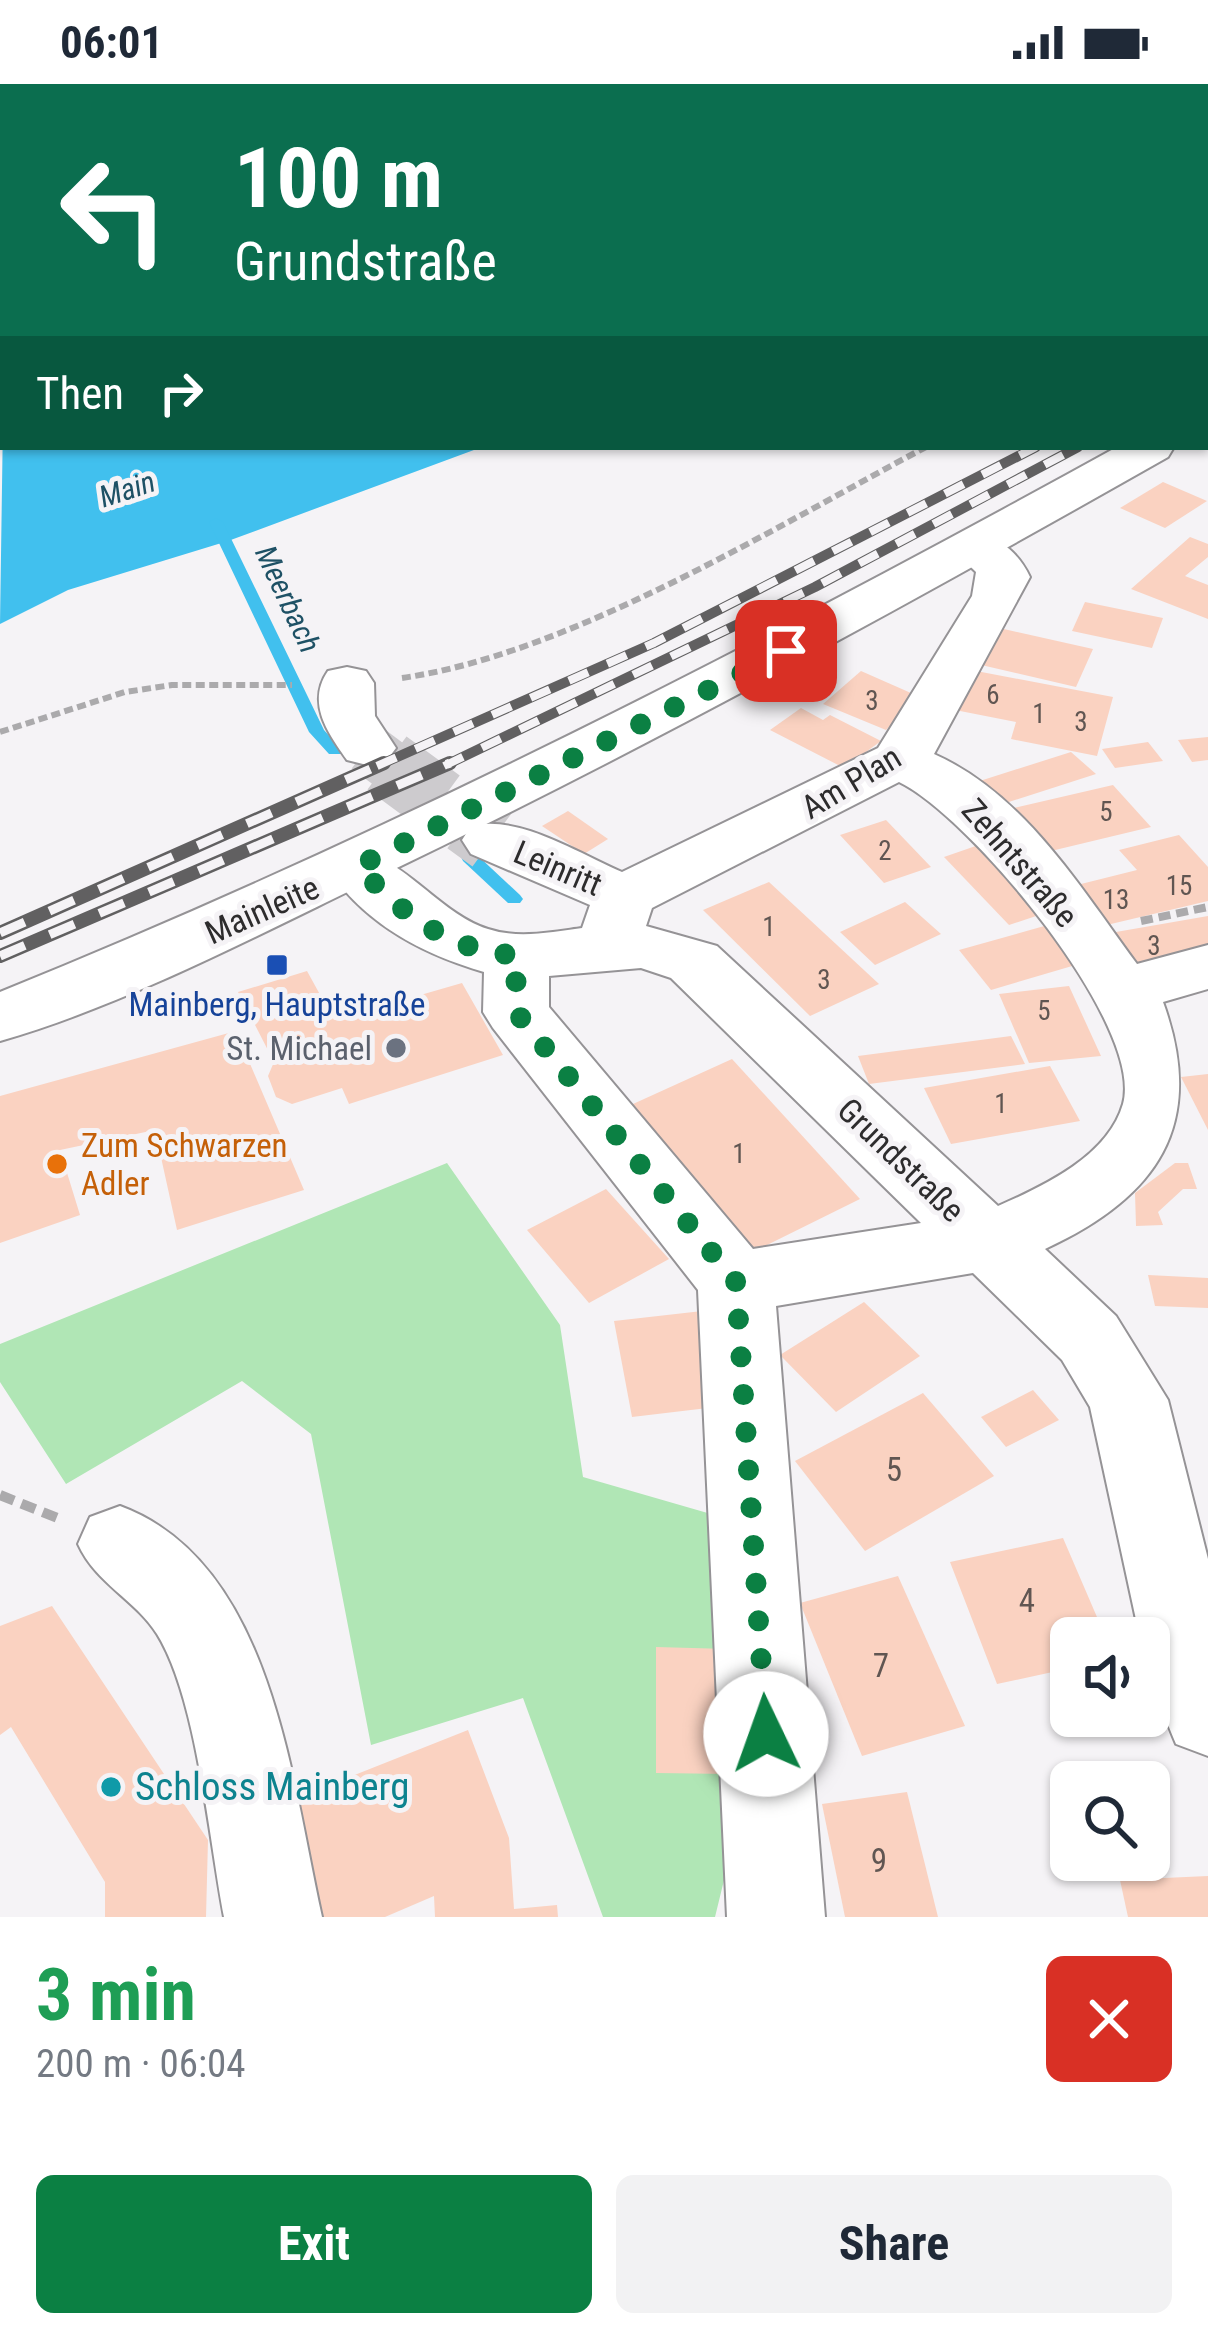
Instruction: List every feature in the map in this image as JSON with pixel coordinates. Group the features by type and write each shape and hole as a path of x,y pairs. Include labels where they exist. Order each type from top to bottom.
{"street":[{"name":"Mainleite","path":"0,1018 358,866 711,692 1146,450"},
{"name":"Am Plan","path":"616,921 898,760 998,596 1004,577 998,564 975,547"},
{"path":"347,682 347,716 367,748"},
{"name":"Zehntstraße","path":"736,1282 986,1241 1099,1184 1143,1142 1158,1106 1159,1064 1121,991 1064,909 976,806 933,773 898,760"},
{"name":"Leinritt","path":"492,840 616,921"},
{"name":"Grundstraße","path":"358,866 394,905 458,944 516,955 616,921 677,953 716,979 1089,1338 1128,1400 1185,1643 1208,1713"},
{"path":"516,955 516,1012 736,1282 776,1917"},
{"path":"1121,991 1208,967"},
{"path":"119,1544 189,1606 226,1692 273,1917"}],"path":[{"path":"347,682 443,674 548,637 702,565 920,450"},
{"path":"0,732 124,692 172,685 271,686"}],"green space":[{"path":"447,1163 560,1325 583,1477 711,1514 736,1831 715,1917 603,1917 523,1698 371,1745 311,1434 242,1381 66,1484 0,1382 0,1344"}],"water":[{"name":"Main","path":"3,450 474,450 228,541 68,590 0,624"}],"building":[{"path":"1163,482 1207,501 1165,528 1120,508"},
{"path":"1190,537 1208,544 1208,557 1185,576 1208,585 1208,619 1131,589"},
{"path":"1085,602 1163,618 1152,648 1072,631"},
{"path":"995,627 1093,649 1076,687 977,664"},
{"path":"971,670 1113,697 1097,756 1011,739 1016,722 955,710"},
{"path":"861,671 920,697 886,730 823,704"},
{"path":"801,708 823,720 830,715 881,741 844,768 770,730"},
{"path":"1208,737 1208,760 1192,762 1178,740"},
{"path":"1148,742 1163,761 1115,768 1102,749"},
{"path":"1071,752 1096,774 984,810 961,787"},
{"path":"1113,785 1151,827 1026,857 992,813"},
{"path":"568,811 608,839 584,854 542,826"},
{"path":"886,820 931,867 884,883 840,835"},
{"path":"1179,835 1208,867 1208,901 1094,928 1061,889 1137,870 1119,850"},
{"path":"993,840 1060,908 1009,925 944,857"},
{"path":"769,882 879,984 810,1016 703,910"},
{"path":"905,902 941,934 875,965 840,932"},
{"path":"1208,916 1208,957 1116,973 1093,936"},
{"path":"1062,921 1096,959 991,990 959,950"},
{"name":"St. Michael","path":"307,971 334,1020 462,983 503,1055 349,1104 342,1088 292,1104 276,1097 268,1076 274,1062 238,992"},
{"path":"1069,986 1101,1056 1029,1063 999,994"},
{"path":"236,1031 304,1190 177,1230 155,1130 60,1150 80,1215 0,1243 0,1096"},
{"path":"1011,1036 1025,1064 869,1084 858,1056"},
{"path":"732,1059 860,1199 745,1256 622,1109"},
{"path":"1050,1066 1080,1121 951,1144 924,1088"},
{"path":"1208,1074 1208,1130 1181,1077"},
{"path":"1175,1163 1188,1163 1197,1189 1183,1189 1158,1212 1163,1225 1136,1226 1135,1193"},
{"path":"606,1189 669,1259 589,1303 527,1230"},
{"path":"1148,1275 1208,1278 1208,1308 1155,1306"},
{"path":"864,1302 920,1356 836,1412 780,1355"},
{"path":"711,1310 733,1405 632,1417 614,1321"},
{"path":"1033,1390 1059,1420 1006,1447 981,1417"},
{"path":"923,1393 994,1476 865,1551 795,1461"},
{"path":"1063,1538 1097,1617 1050,1617 1050,1673 997,1684 950,1562"},
{"path":"898,1576 965,1726 862,1756 800,1603"},
{"name":"Schloss Mainberg","path":"52,1606 208,1840 206,1917 105,1917 105,1882 11,1727 0,1735 0,1626"},
{"path":"656,1647 728,1649 731,1774 656,1773"},
{"path":"468,1730 509,1838 514,1909 557,1905 558,1917 435,1917 434,1896 385,1917 319,1917 284,1803"},
{"path":"907,1792 938,1917 845,1917 822,1804"},
{"path":"1208,1876 1208,1917 1128,1917 1120,1881"}],"waterway":[{"name":"Meerbach","path":"216,522 317,732 335,751"},
{"name":"Meerbach","path":"469,857 514,899"}],"tunnel":[{"path":"367,748 387,763"},
{"path":"387,763 492,840"},
{"path":"387,763 391,766"}],"railway":[{"path":"377,766 654,643 1030,450"},
{"path":"444,766 815,587 1072,450"},
{"path":"0,933 384,763"},
{"path":"0,956 450,763"}],"place":[{"name":"Mainberg, Hauptstraße","path":"277,965"},
{"name":"St. Michael","path":"396,1048"},
{"name":"Zum Schwarzen Adler","path":"57,1164"},
{"name":"Schloss Mainberg","path":"111,1787"}],"route":[{"path":"766,1734 736,1282 516,1012 516,955 458,944 394,905 358,866 489,805 786,651"}]}
